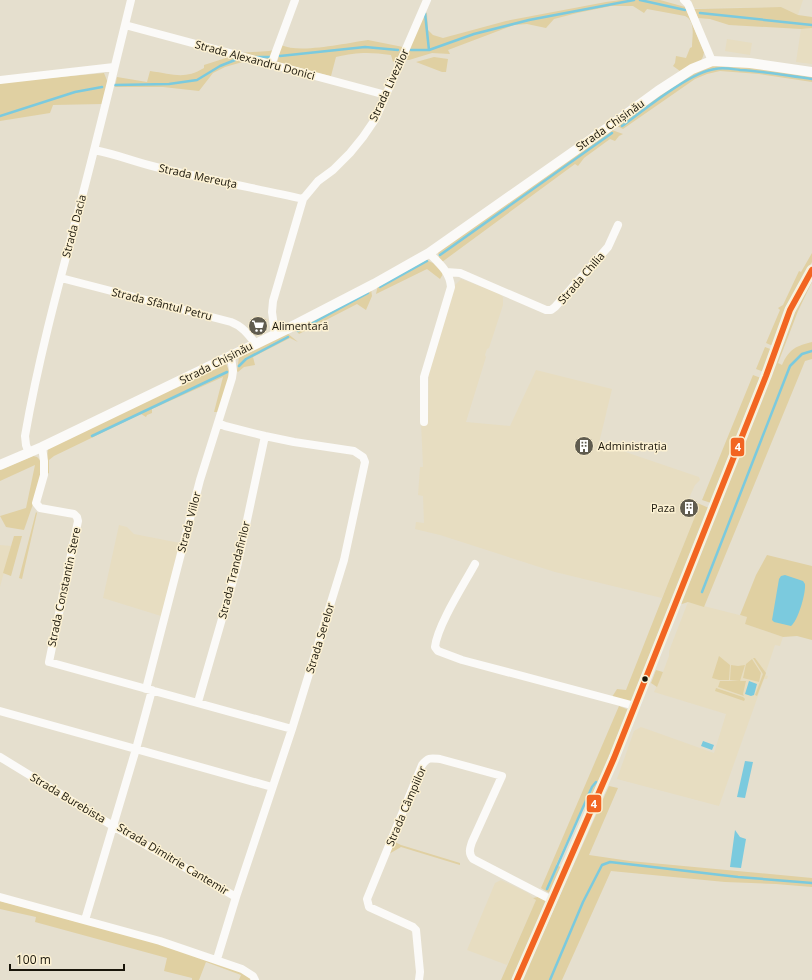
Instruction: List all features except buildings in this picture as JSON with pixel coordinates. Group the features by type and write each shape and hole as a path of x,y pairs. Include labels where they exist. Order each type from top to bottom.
{"main road":[{"path":"517,980 600,791 635,706 760,390 790,310 812,270"}],"street":[{"name":"Strada Dacia","path":"29,453 25,441 30,407 49,324 131,0"},
{"path":"270,65 295,0"},
{"name":"Strada Livezilor","path":"275,334 272,312 273,302 303,198 318,181 333,170 350,153 376,118 427,0"},
{"path":"684,0 688,4 712,61"},
{"name":"Strada Alexandru Donici","path":"125,25 386,95"},
{"name":"Strada Chișinău","path":"0,465 42,447 231,356 374,284 429,253 658,91 692,69 712,61 750,63 812,72"},
{"path":"0,80 114,67"},
{"name":"Strada Mereuța","path":"94,150 108,152 140,163 176,172 303,198"},
{"name":"Strada Chilia","path":"446,272 460,273 546,310 551,310 608,247 618,225"},
{"path":"424,422 424,377 451,287 450,279 446,272 429,253"},
{"name":"Strada Sfântul Petru","path":"61,278 231,322 239,325 245,330 256,343"},
{"name":"Strada Viilor","path":"149,690 200,480 233,371 231,356"},
{"name":"Strada Serelor","path":"217,960 236,897 292,729 344,560 365,462 363,457 354,451 294,442 224,426 218,423"},
{"name":"Strada Trandafirilor","path":"198,702 237,568 265,436"},
{"name":"Strada Constantin Stere","path":"42,447 44,475 36,503 40,508 74,514 78,521 49,662 149,690"},
{"path":"475,564 443,623 435,647 438,650 462,660 635,706"},
{"path":"149,690 198,702 292,729"},
{"name":"Strada Dimitrie Cantemir","path":"149,690 136,749 113,826 236,897"},
{"path":"0,711 272,787"},
{"name":"Strada Burebista","path":"0,757 113,826 85,920"},
{"name":"Strada Câmpiilor","path":"419,980 420,972 416,930 413,927 369,907 367,899 422,765 426,759 431,758 440,760 502,776 470,848 470,856 473,859 552,900"},
{"path":"0,897 160,941 242,969 254,976 255,980"}],"shaded area":[{"path":"621,0 660,0 685,7 704,52 699,63 680,71 673,66 676,56 686,58 690,48 692,47 693,30 691,22 688,18 685,16 647,9 644,13 633,6 611,6 577,13 554,19 546,28 527,24 514,25 448,50 450,54 432,53 405,60 423,13 427,13 428,30 433,35 443,38 506,21"},
{"path":"691,0 803,0 798,15 781,7 694,8"},
{"path":"781,7 798,15 812,17 812,28 801,29 729,25 710,19 698,18 694,9"},
{"path":"812,28 812,64 796,62 801,29"},
{"path":"727,39 752,43 750,55 725,51"},
{"path":"368,40 403,47 397,60 393,62 391,55 376,53 357,53 336,57 331,76 277,64 281,45 311,48"},
{"path":"274,50 269,61 239,53 269,51"},
{"path":"229,57 246,61 225,67 213,73 199,91 163,87 115,87 117,77 147,82 150,71 172,75 190,74 204,68 204,65"},
{"path":"434,57 448,59 446,72 442,72 416,62"},
{"path":"717,65 747,67 812,77 812,82 759,74 720,71 695,79 623,129 617,126 689,75 704,68"},
{"path":"104,73 108,83 103,104 53,105 50,113 0,121 0,84 6,82"},
{"path":"612,130 623,134 615,141 610,139 584,158 578,166 575,164 442,262 439,258 438,251"},
{"path":"812,253 812,262 805,274 773,346 766,343 780,310 778,308 783,305 799,271 801,272"},
{"path":"426,260 433,263 443,274 440,279 427,269 376,294 378,285"},
{"path":"812,276 812,282 798,311 778,363 782,365 790,352 802,345 812,342 812,359 805,361 704,607 688,602 682,604 680,603 795,309"},
{"path":"461,279 498,293 503,297 503,305 489,348 487,349 485,355 486,357 466,422 510,426 536,370 612,389 599,443 699,477 700,480 695,485 684,509 696,514 662,598 555,572 440,535 415,529 416,522 424,523 423,496 418,495 420,467 423,467 421,422 428,422 429,363 455,285"},
{"path":"371,289 372,296 366,310 357,304 299,334 295,329"},
{"path":"255,316 268,319 265,331 259,335 253,333 248,328 249,323 253,324"},
{"path":"287,333 298,342 290,338 253,357 255,365 244,367 238,372 237,371 239,357"},
{"path":"765,347 773,350 764,372 756,369"},
{"path":"225,363 228,368 229,380 220,412 214,412 223,377 152,409 152,413 146,417 141,414 54,456 49,460 49,473 47,474 48,449"},
{"path":"753,375 761,378 711,503 702,500"},
{"path":"33,456 37,457 41,461 40,484 24,530 6,527 0,516 26,508 35,465 0,481 0,470"},
{"path":"688,499 709,508 632,702 612,697 617,689 626,690 696,514 691,512 693,506 687,503"},
{"path":"36,512 37,513 22,579 19,578"},
{"path":"119,525 127,527 134,534 180,543 161,616 103,598"},
{"path":"14,536 22,536 11,576 3,573"},
{"path":"0,545 11,546 0,587"},
{"path":"767,555 812,566 812,640 797,636 783,637 745,624 747,617 740,615 756,575"},
{"path":"688,602 747,617 745,624 783,637 780,646 775,645 765,675 768,676 767,679 764,679 719,806 617,779 634,731 641,727 714,753 726,714 654,692 663,672 669,656 669,651"},
{"path":"719,656 730,665 729,680 712,678"},
{"path":"753,658 755,658 766,673 757,696 755,695 763,674"},
{"path":"752,659 761,673 759,682 743,678 746,664"},
{"path":"731,665 745,665 740,681 730,680"},
{"path":"656,670 663,672 657,687 651,683"},
{"path":"720,681 746,681 743,694 744,696 718,687"},
{"path":"716,688 745,699 744,701 715,691"},
{"path":"619,706 629,710 593,801 586,799 556,865 563,868 551,894 541,888"},
{"path":"609,786 618,788 589,855 630,861 812,878 812,887 725,882 611,871 562,980 522,980"},
{"path":"395,842 460,863 460,865 401,847 389,854"},
{"path":"501,880 528,893 536,900 507,965 467,950 495,883"},
{"path":"538,897 548,902 513,980 501,980 536,900 533,898"},
{"path":"0,901 153,941 242,972 252,980 239,980 241,975 206,962 199,980 192,980 192,978 164,971 167,958 35,922 36,917 0,909"}],"water":[{"path":"785,575 803,581 805,584 801,606 794,623 791,626 774,622 772,620 779,579 781,576"},
{"path":"749,681 757,684 754,695 751,696 745,694"},
{"path":"703,741 714,745 712,750 701,746"},
{"path":"745,761 753,762 745,798 737,797"},
{"path":"735,830 740,837 746,839 741,868 730,867"}],"waterway":[{"path":"411,50 429,50 474,34 529,20 634,0"},
{"path":"640,0 685,10"},
{"path":"425,13 429,50"},
{"path":"700,13 812,25"},
{"path":"280,56 365,47 398,50"},
{"path":"256,57 270,57"},
{"path":"115,85 169,84 197,80 220,66 235,60"},
{"path":"622,126 680,84 693,77 718,68 758,71 812,79"},
{"path":"0,116 75,92 102,87"},
{"path":"440,255 612,133"},
{"path":"380,287 427,261"},
{"path":"298,331 368,293"},
{"path":"239,366 246,359 288,337"},
{"path":"702,592 790,366 802,354 812,351"},
{"path":"92,436 227,372"},
{"path":"547,889 592,787 596,782"},
{"path":"550,980 583,902 602,865 610,862 738,877 812,883"}],"transit line":[{"name":"4","path":"517,980 614,758 766,376 790,310 812,270"}],"place":[{"name":"Alimentară","path":"258,326"},
{"name":"Administrația","path":"584,446"},
{"name":"Paza","path":"689,508"}]}
